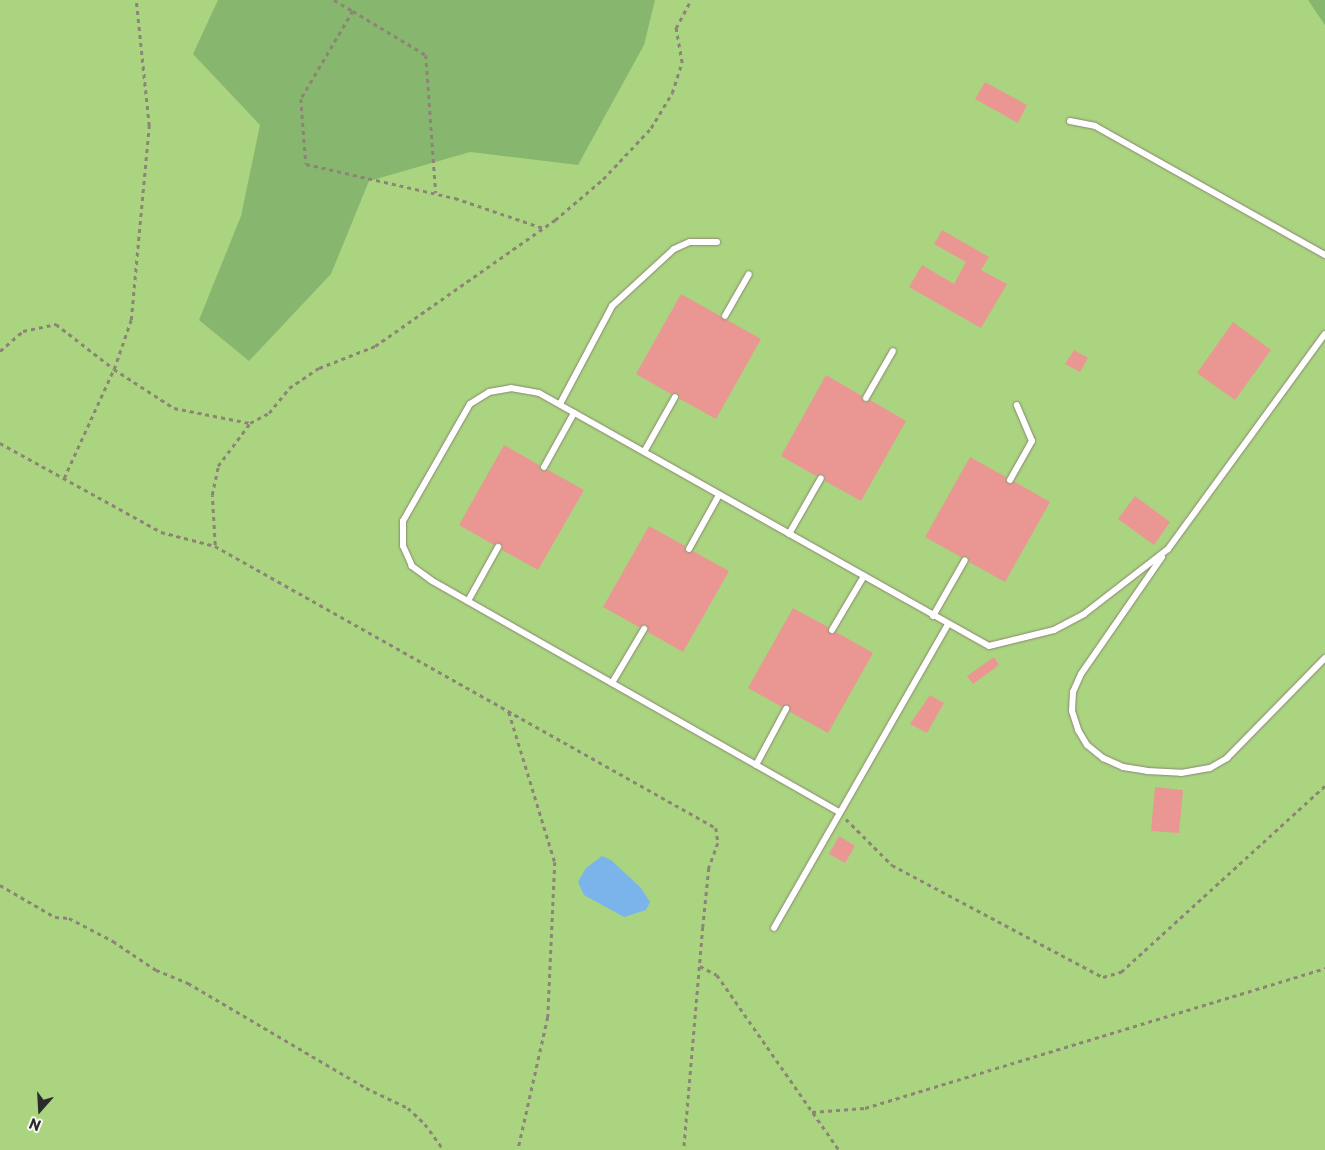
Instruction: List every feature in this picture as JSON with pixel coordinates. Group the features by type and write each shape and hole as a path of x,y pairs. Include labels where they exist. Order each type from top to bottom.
{"lane":[{"path":"1070,121 1094,126 1325,255"},
{"path":"560,404 612,306 674,249 690,242 717,242"},
{"path":"725,316 749,274"},
{"path":"1325,334 1168,549 1081,674 1073,692 1072,711 1078,730 1087,745 1103,758 1123,767 1147,771 1181,773 1210,768 1227,758 1325,658"},
{"path":"866,398 893,351"},
{"path":"839,812 468,601 412,566 403,546 403,521 470,404 489,392 511,388 539,393 989,646 1054,630 1084,614 1168,549"},
{"path":"644,452 675,397"},
{"path":"1010,480 1032,441 1018,405"},
{"path":"544,467 574,413"},
{"path":"789,534 821,478"},
{"path":"689,549 719,494"},
{"path":"468,601 498,547"},
{"path":"933,616 965,560"},
{"path":"832,630 864,576"},
{"path":"774,928 948,624"},
{"path":"612,683 644,629"},
{"path":"756,765 786,709"}],"path":[{"path":"64,478 114,369 131,320 149,126 136,0"},
{"path":"334,0 339,1 426,55 436,193"},
{"path":"215,546 212,495 218,466 250,423 269,413 288,388 319,368 374,346 543,228 603,179 650,128 672,93 682,63 676,28 692,0"},
{"path":"353,11 301,99 306,164 436,193 543,228"},
{"path":"0,351 24,331 56,324 114,369 174,408 250,423"},
{"path":"0,443 161,532 215,546 716,828 718,843 709,868 684,1150"},
{"path":"508,710 555,862 548,1017 518,1150"},
{"path":"839,812 892,865 1103,977 1121,972 1325,786"},
{"path":"0,884 55,917 69,918 113,941 156,970 188,983 366,1088 408,1108 425,1124 444,1150"},
{"path":"700,966 717,975 839,1150"},
{"path":"812,1112 865,1108 1325,968"}],"green space":[{"path":"0,0 1325,0 1325,1150 0,1150"},
{"path":"218,0 655,0 644,45 578,165 470,152 369,181 331,274 249,361 199,320 241,216 260,125 193,54"},
{"path":"1308,0 1325,0 1325,25"}],"water":[{"path":"602,856 611,860 641,888 650,902 646,910 624,917 584,895 578,882 586,868"}],"building":[{"path":"985,82 1027,105 1018,123 975,99"},
{"path":"942,230 989,257 981,270 1007,284 981,328 909,287 922,265 954,284 966,262 934,244"},
{"path":"681,294 761,339 716,419 680,399 678,393 671,394 636,374"},
{"path":"1233,322 1271,350 1235,400 1197,373"},
{"path":"1074,350 1088,358 1080,372 1065,364"},
{"path":"826,375 862,396 864,403 870,400 906,421 861,501 825,481 824,474 816,476 781,456"},
{"path":"504,445 539,465 541,471 548,470 584,490 538,570 502,550 501,543 494,545 459,525"},
{"path":"970,457 1006,477 1007,484 1015,482 1050,502 1005,582 969,562 968,556 961,557 925,537"},
{"path":"1135,496 1170,522 1154,545 1118,519"},
{"path":"649,526 685,546 686,553 693,551 729,571 683,652 648,632 646,624 639,627 603,607"},
{"path":"793,608 828,627 830,634 836,632 873,653 828,733 790,712 789,705 782,707 748,688"},
{"path":"994,657 999,665 973,684 967,676"},
{"path":"930,695 944,703 927,733 910,724"},
{"path":"1155,787 1183,790 1179,833 1151,831"},
{"path":"839,836 855,846 845,863 829,854"}]}
